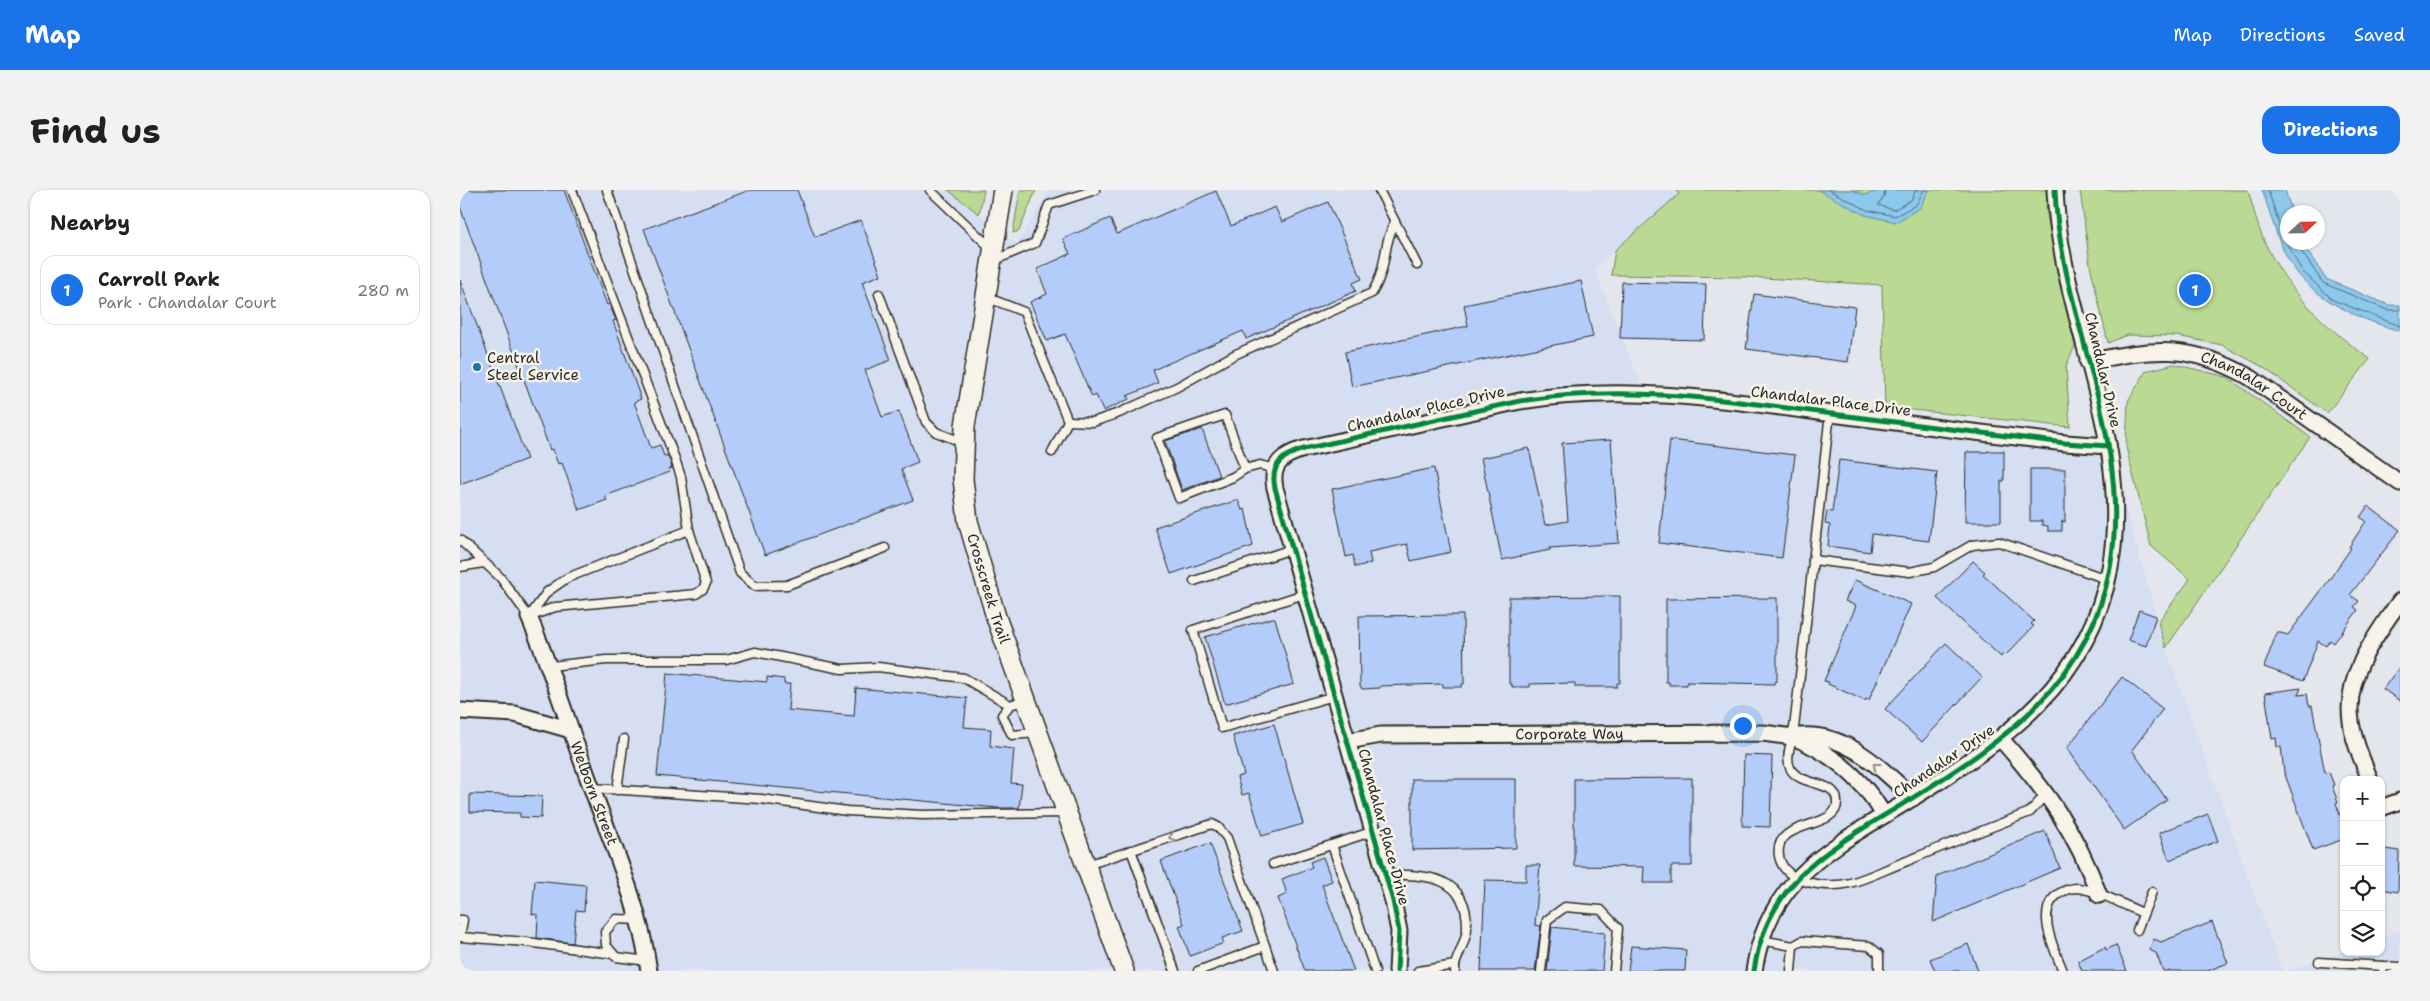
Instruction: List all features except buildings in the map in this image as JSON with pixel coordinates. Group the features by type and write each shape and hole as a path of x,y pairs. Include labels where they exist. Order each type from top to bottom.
{"street":[{"name":"Crosscreek Trail","path":"1004,190 969,396 964,444 963,479 973,543 996,617 1018,702 1038,733 1124,971"},
{"name":"Chandalar Drive","path":"1754,971 1761,940 1776,905 1796,878 1828,850 1913,798 2001,739 2045,698 2076,658 2090,633 2107,580 2116,518 2114,492 2101,412 2059,230 2055,190"},
{"name":"Chandalar Court","path":"2088,362 2156,350 2190,353 2226,363 2251,378 2400,483"},
{"name":"Chandalar Place Drive","path":"1397,971 1399,931 1385,875 1275,488 1274,469 1284,456 1304,449 1542,397 1641,393 2055,442 2108,446"},
{"path":"2369,776 2353,733 2350,707 2351,693 2364,657 2400,601"},
{"name":"Welborn Street","path":"529,617 550,666 639,920 648,966"},
{"path":"460,711 515,714 571,730"},
{"name":"Corporate Way","path":"1348,741 1381,735 1763,734 1793,737 1821,735 1846,744 1892,778 1913,798"},
{"name":"Corporate Way","path":"1793,737 1816,747 1863,784 1884,816"},
{"path":"2001,739 2046,794 2082,850 2099,895"},
{"path":"2385,807 2400,801"}],"lane":[{"path":"529,617 555,607 696,594 703,589 706,583 689,530 681,477 675,459 572,190"},
{"path":"607,190 740,573 755,586 787,585 885,548"},
{"path":"930,190 992,256 1035,243 1049,205 1095,190"},
{"path":"1379,190 1417,265"},
{"path":"1068,421 1093,422 1119,413 1177,387 1234,355 1372,293 1380,279 1388,234 1395,222"},
{"path":"879,294 926,422 936,432 964,444"},
{"path":"986,297 1024,312 1068,421 1052,452"},
{"path":"1245,469 1225,414 1157,438 1179,498 1233,477 1245,469 1260,465 1274,469"},
{"path":"1830,414 1793,737 1787,752 1788,763 1793,773 1803,781 1827,787 1838,801 1836,809 1824,819 1792,831 1784,837 1780,846 1780,857 1784,867 1796,878 1812,884 1849,884 2030,812 2046,794"},
{"path":"529,617 547,592 566,578 689,530"},
{"path":"460,540 500,577 529,617"},
{"path":"1813,560 1910,572 1934,567 1972,545 1998,542 2107,580"},
{"path":"1194,581 1292,550"},
{"path":"460,567 483,563"},
{"path":"1304,594 1193,630 1195,639 1222,728 1334,696"},
{"path":"550,666 606,660 726,660 755,652 842,668 878,667 964,678 1018,702 1002,715 1012,735 1038,733"},
{"path":"617,790 624,739"},
{"path":"592,788 761,799 847,811 922,815 1068,813"},
{"path":"1087,866 1212,824 1218,827 1227,838 1274,971"},
{"path":"1273,864 1374,832"},
{"path":"1332,845 1375,971"},
{"path":"1131,850 1175,971"},
{"path":"1385,875 1419,874 1454,887 1460,894 1467,928 1455,968 1418,971"},
{"path":"2063,971 2048,927 2047,911 2056,896 2066,890 2078,888 2143,913"},
{"path":"2137,930 2152,892"},
{"path":"1542,971 1547,920 1565,907 1601,910 1618,928 1614,971"},
{"path":"639,920 616,919 605,932 606,945 616,957 648,966"},
{"path":"460,920 463,920 460,937 527,942 613,954"},
{"path":"1761,940 1793,946 1802,942 1869,946 1879,954 1879,971"},
{"path":"1198,971 1265,946"},
{"path":"1791,971 1793,946"},
{"path":"2318,962 2383,968 2400,966"}],"shaded area":[{"path":"460,190 948,190 1017,244 1049,190 1676,190 1679,194 1594,268 1649,404 2108,446 2166,648 2282,971 460,971"},
{"path":"2400,930 2400,971 2286,971 2340,953 2340,956 2385,956 2385,936"}],"green space":[{"path":"948,190 984,190 979,214"},
{"path":"1020,190 1036,190 1019,231 1013,233"},
{"path":"1676,190 2048,190 2046,210 2075,346 2066,366 2070,427 1885,407 1882,285 1746,277 1611,275 1615,250 1679,194"},
{"path":"2080,190 2248,190 2264,241 2284,276 2323,321 2370,359 2327,413 2261,366 2222,345 2177,336 2127,335 2108,343 2090,265"},
{"path":"2174,364 2227,377 2310,437 2166,648 2158,622 2190,579 2151,546 2126,447 2128,401 2146,371"}],"water":[{"path":"1818,190 1852,190 1865,195 1881,190 1929,190 1920,208 1896,222 1865,215"},
{"path":"2262,190 2285,190 2290,205 2280,205 2280,241"},
{"path":"2284,250 2307,250 2326,279 2389,305 2400,305 2400,331 2344,310 2319,294 2298,274"}],"cycle path":[{"path":"1754,971 1762,938 1775,910 1791,886 1812,865 1835,847 1948,775 2010,730 2038,704 2063,676 2083,644 2099,608 2110,568 2115,520 2112,472 2104,425 2069,284 2060,237 2055,190"},
{"path":"1397,971 1399,931 1393,901 1275,488 1274,473 1276,467 1289,454 1304,449 1520,401 1598,394 1637,394 1715,399 2036,440 2108,446"}],"place":[{"name":"Carroll Park","path":"2195,290"},
{"name":"Central Steel Service","path":"477,367"}]}
